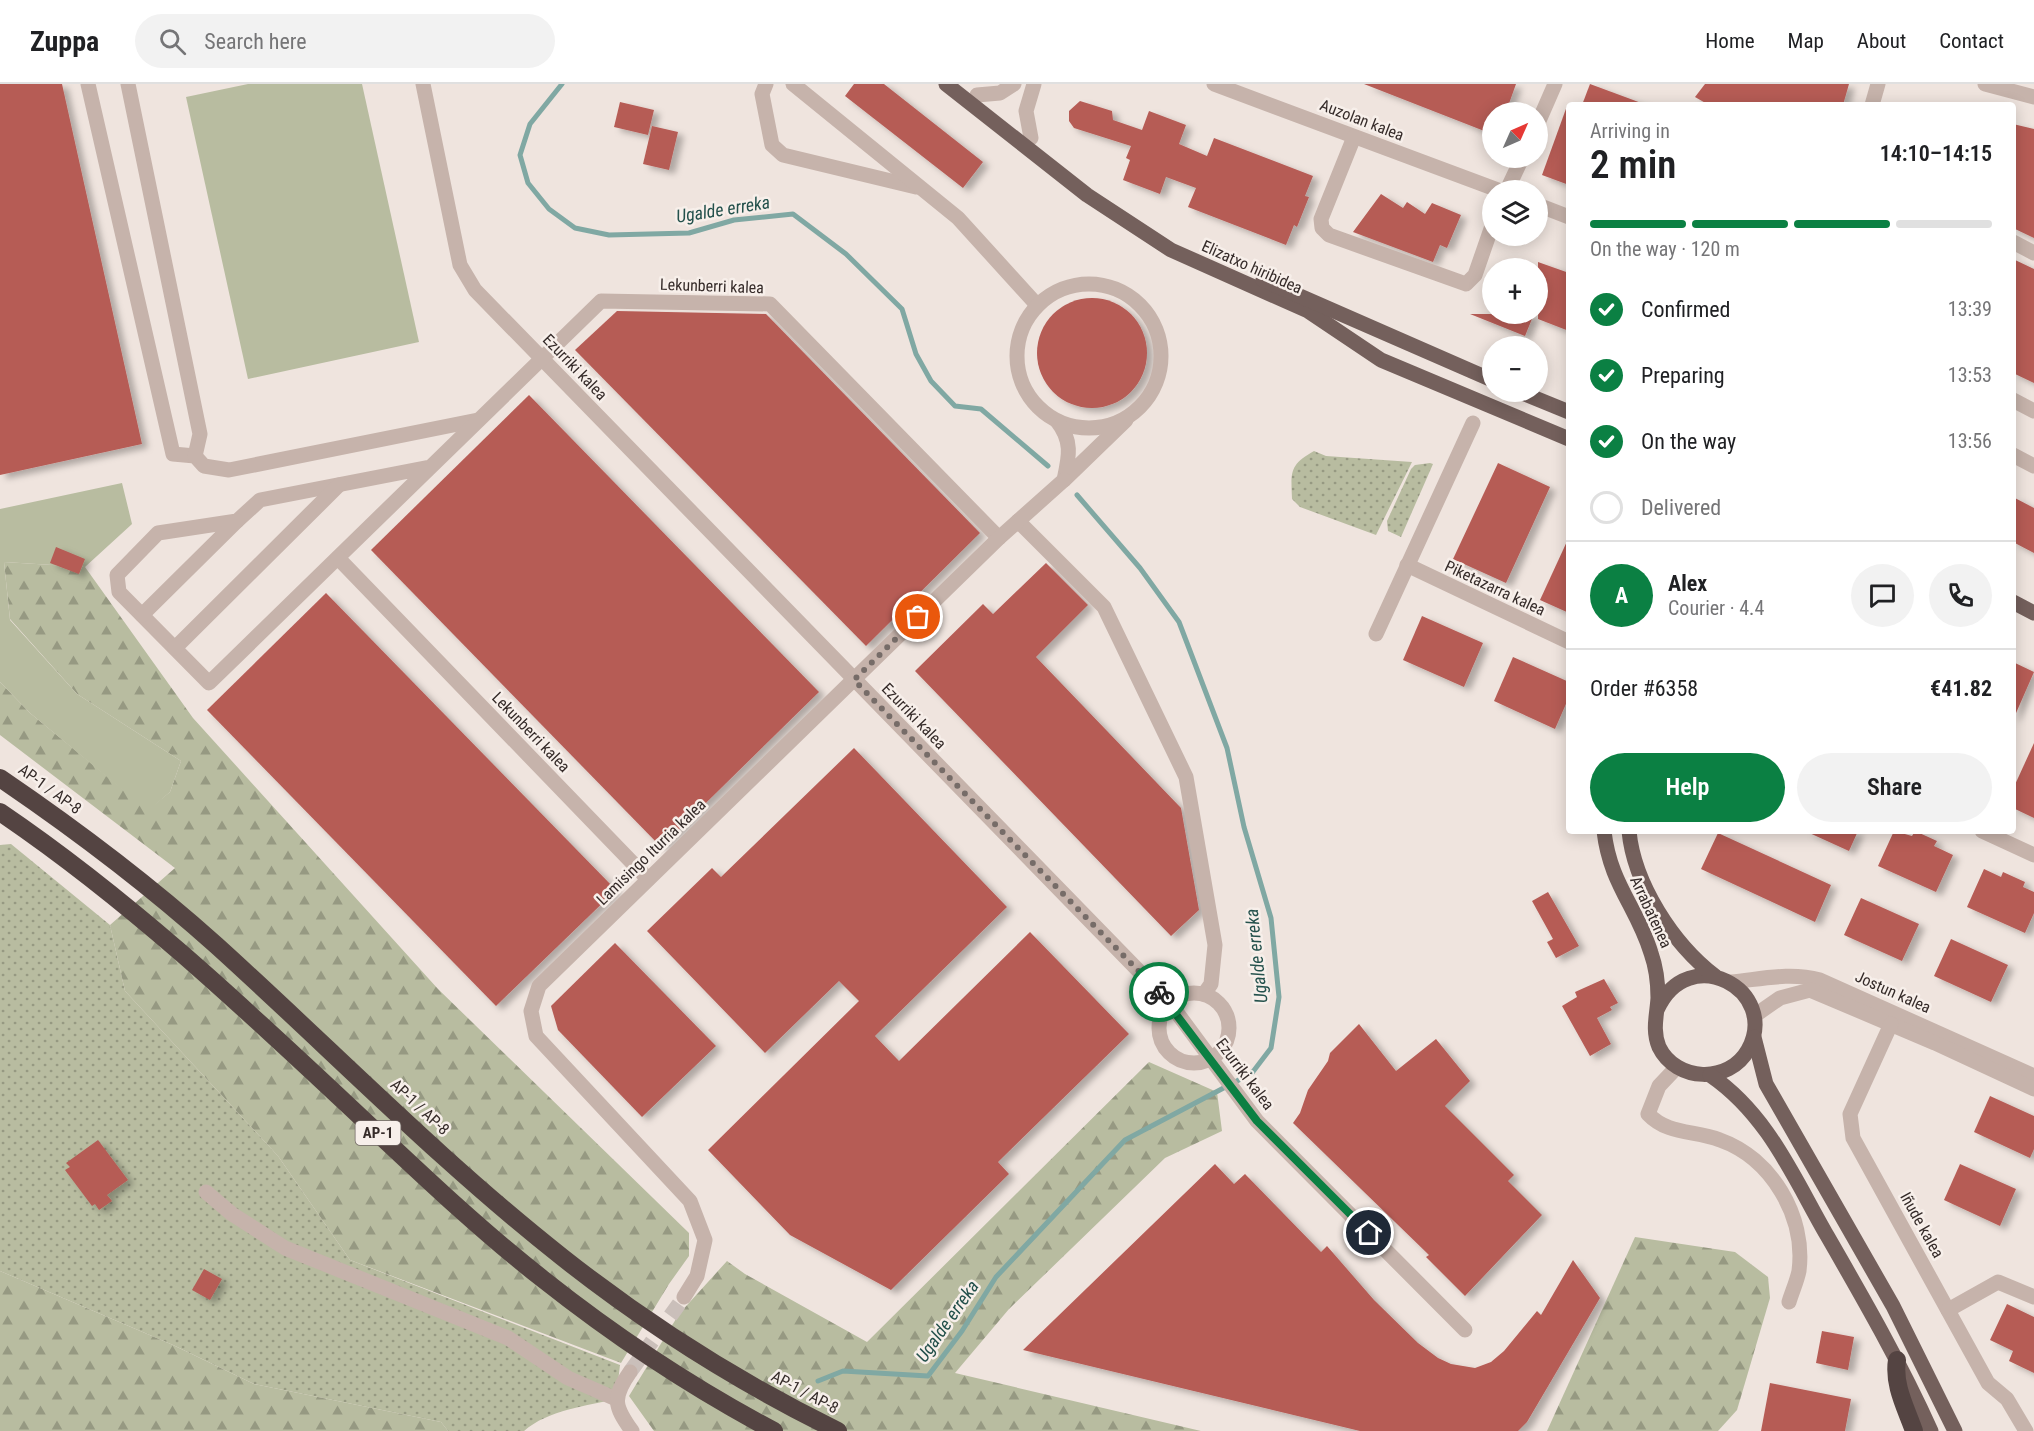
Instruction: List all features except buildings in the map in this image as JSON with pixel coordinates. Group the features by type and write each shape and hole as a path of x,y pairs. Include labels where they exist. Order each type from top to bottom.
{"highway":[{"name":"AP-1 / AP-8","path":"0,778 96,847 180,915 466,1176 562,1257 620,1300 706,1358 768,1395 838,1431"},
{"name":"AP-1","path":"0,812 97,883 196,964 447,1197 543,1279 644,1354 774,1431"},
{"path":"1897,1360 1895,1372 1899,1390 1914,1431"}],"main road":[{"name":"Elizatxo hiribidea","path":"946,84 1087,195 1171,250 1315,314 1381,360 1566,437"},
{"name":"Elizatxo hiribidea","path":"963,84 1119,206 1175,241 1482,376"},
{"path":"1544,402 1566,411"},
{"path":"2016,604 2034,613"},
{"name":"Arrabatenea","path":"1605,834 1614,875 1652,953 1657,982 1655,1035 1667,1058 1677,1067"},
{"name":"Arrabatenea","path":"1630,834 1642,878 1675,937 1715,976 1731,982"},
{"name":"Arrabatenea","path":"1657,1010 1666,994 1679,981 1691,977 1715,976"},
{"path":"1731,982 1746,997 1754,1016 1753,1036 1757,1059 1766,1084 1893,1306 1955,1431"},
{"path":"1677,1067 1698,1075 1725,1071 1748,1051 1753,1036"},
{"path":"1710,1075 1742,1100 1766,1130 1897,1360 1931,1431"}],"street":[{"path":"88,84 173,454 195,456 204,466 229,470 478,420"},
{"path":"128,84 200,434 195,456"},
{"name":"Ezurriki kalea","path":"423,84 460,265 475,290 1169,1002 1257,1121 1465,1330"},
{"path":"765,84 762,94 772,145 783,155 919,188"},
{"path":"793,84 958,218 1037,305"},
{"path":"977,95 1000,93 1014,84"},
{"path":"1031,138 1026,111 1034,84"},
{"name":"Auzolan kalea","path":"1215,84 1482,184"},
{"path":"1547,102 1555,84"},
{"path":"1873,102 1878,84"},
{"path":"1986,84 2034,97"},
{"path":"1354,136 1321,219 1322,228 1329,235 1466,284 1474,275 1485,246"},
{"path":"1548,210 1566,216"},
{"path":"2016,244 2034,253"},
{"path":"1082,282 1107,284 1136,299 1152,318 1159,332 1162,357 1157,382 1138,411 1127,420 1086,429 1058,421 1040,410 1027,394 1017,370 1016,345 1031,310 1050,293 1082,282"},
{"name":"Lekunberri kalea","path":"175,648 209,683 601,301 770,304 999,538"},
{"path":"2016,402 2034,411"},
{"name":"Lamisingo Iturria kalea","path":"684,1297 697,1276 705,1240 690,1201 536,1036 531,1011 539,986 999,538 1127,420"},
{"path":"1058,421 1070,441 1070,456 1064,480"},
{"path":"1376,634 1473,423"},
{"path":"2016,457 2034,466"},
{"path":"142,615 260,500 430,467"},
{"path":"237,521 158,533 117,575 119,592 175,648 339,485"},
{"path":"1018,521 1104,607 1186,777 1215,945 1211,984 1204,994"},
{"name":"Lekunberri kalea","path":"338,558 648,879"},
{"name":"Piketazarra kalea","path":"1407,565 1566,641"},
{"path":"1988,834 2034,855"},
{"name":"Jostun kalea","path":"1731,982 1786,975 1820,980 2034,1076"},
{"name":"Jostun kalea","path":"1754,1016 1780,998 1810,990 2034,1089"},
{"path":"1185,994 1204,994 1215,1000 1225,1012 1229,1025 1222,1049 1210,1059 1188,1063 1172,1056 1166,1049 1160,1039 1159,1024 1169,1002 1185,994"},
{"name":"Iñude kalea","path":"1891,1024 1850,1114 1853,1138 1988,1383 2007,1399 2023,1426"},
{"path":"1677,1067 1659,1086 1648,1114 1656,1122 1671,1130 1717,1138 1738,1147 1757,1160 1778,1186 1794,1219 1799,1248 1799,1272 1789,1302"},
{"path":"206,1192 232,1214 285,1248 508,1338 568,1378 616,1399"},
{"path":"1947,1310 1998,1282 2034,1297"},
{"path":"630,1372 619,1388 616,1399 621,1415 632,1431"}],"green space":[{"path":"248,84 362,84 419,342 248,379 186,97"},
{"path":"1314,451 1326,456 1412,462 1376,535 1300,507 1292,499 1293,470 1300,461"},
{"path":"1433,464 1401,537 1388,531 1387,521 1411,469 1415,465"},
{"path":"122,483 132,524 85,567 4,562 10,620 77,694 181,761 170,792 148,811 30,713 0,682 0,509"},
{"path":"4,562 85,567 193,718 438,989 689,1233 689,1256 669,1284 621,1363 350,1260 278,1156 125,991 110,925 175,868 0,735 0,682 30,713 148,810 170,792 181,761 77,694 10,619"},
{"path":"11,844 110,925 125,991 278,1156 350,1260 620,1365 616,1399 556,1413 524,1431 448,1431 441,1422 254,1384 173,1345 0,1271 0,845"},
{"path":"1149,1062 1217,1092 1222,1131 1165,1158 1009,1309 955,1373 1201,1431 654,1431 629,1396 679,1314 727,1261 745,1274 867,1342"},
{"path":"1635,1237 1735,1252 1768,1277 1770,1298 1737,1410 1718,1431 1547,1431"},
{"path":"0,1271 173,1345 254,1384 441,1422 448,1431 0,1431"}],"waterway":[{"name":"Ugalde erreka","path":"562,84 530,124 520,155 528,183 549,209 575,228 609,235 689,233 734,220 793,214 846,254 902,309 916,354 931,381 955,406 981,409 1048,466"},
{"name":"Ugalde erreka","path":"818,1381 843,1371 928,1376 962,1331 996,1277 1125,1140 1252,1073 1271,1048 1279,997 1271,918 1244,827 1227,748 1179,622 1140,568 1077,495"}],"tunnel":[{"path":"630,1372 684,1297"}],"way so far":[{"path":"918,617 854,680 1159,992"}],"route":[{"path":"1159,992 1169,1002 1257,1121 1369,1233"}]}
